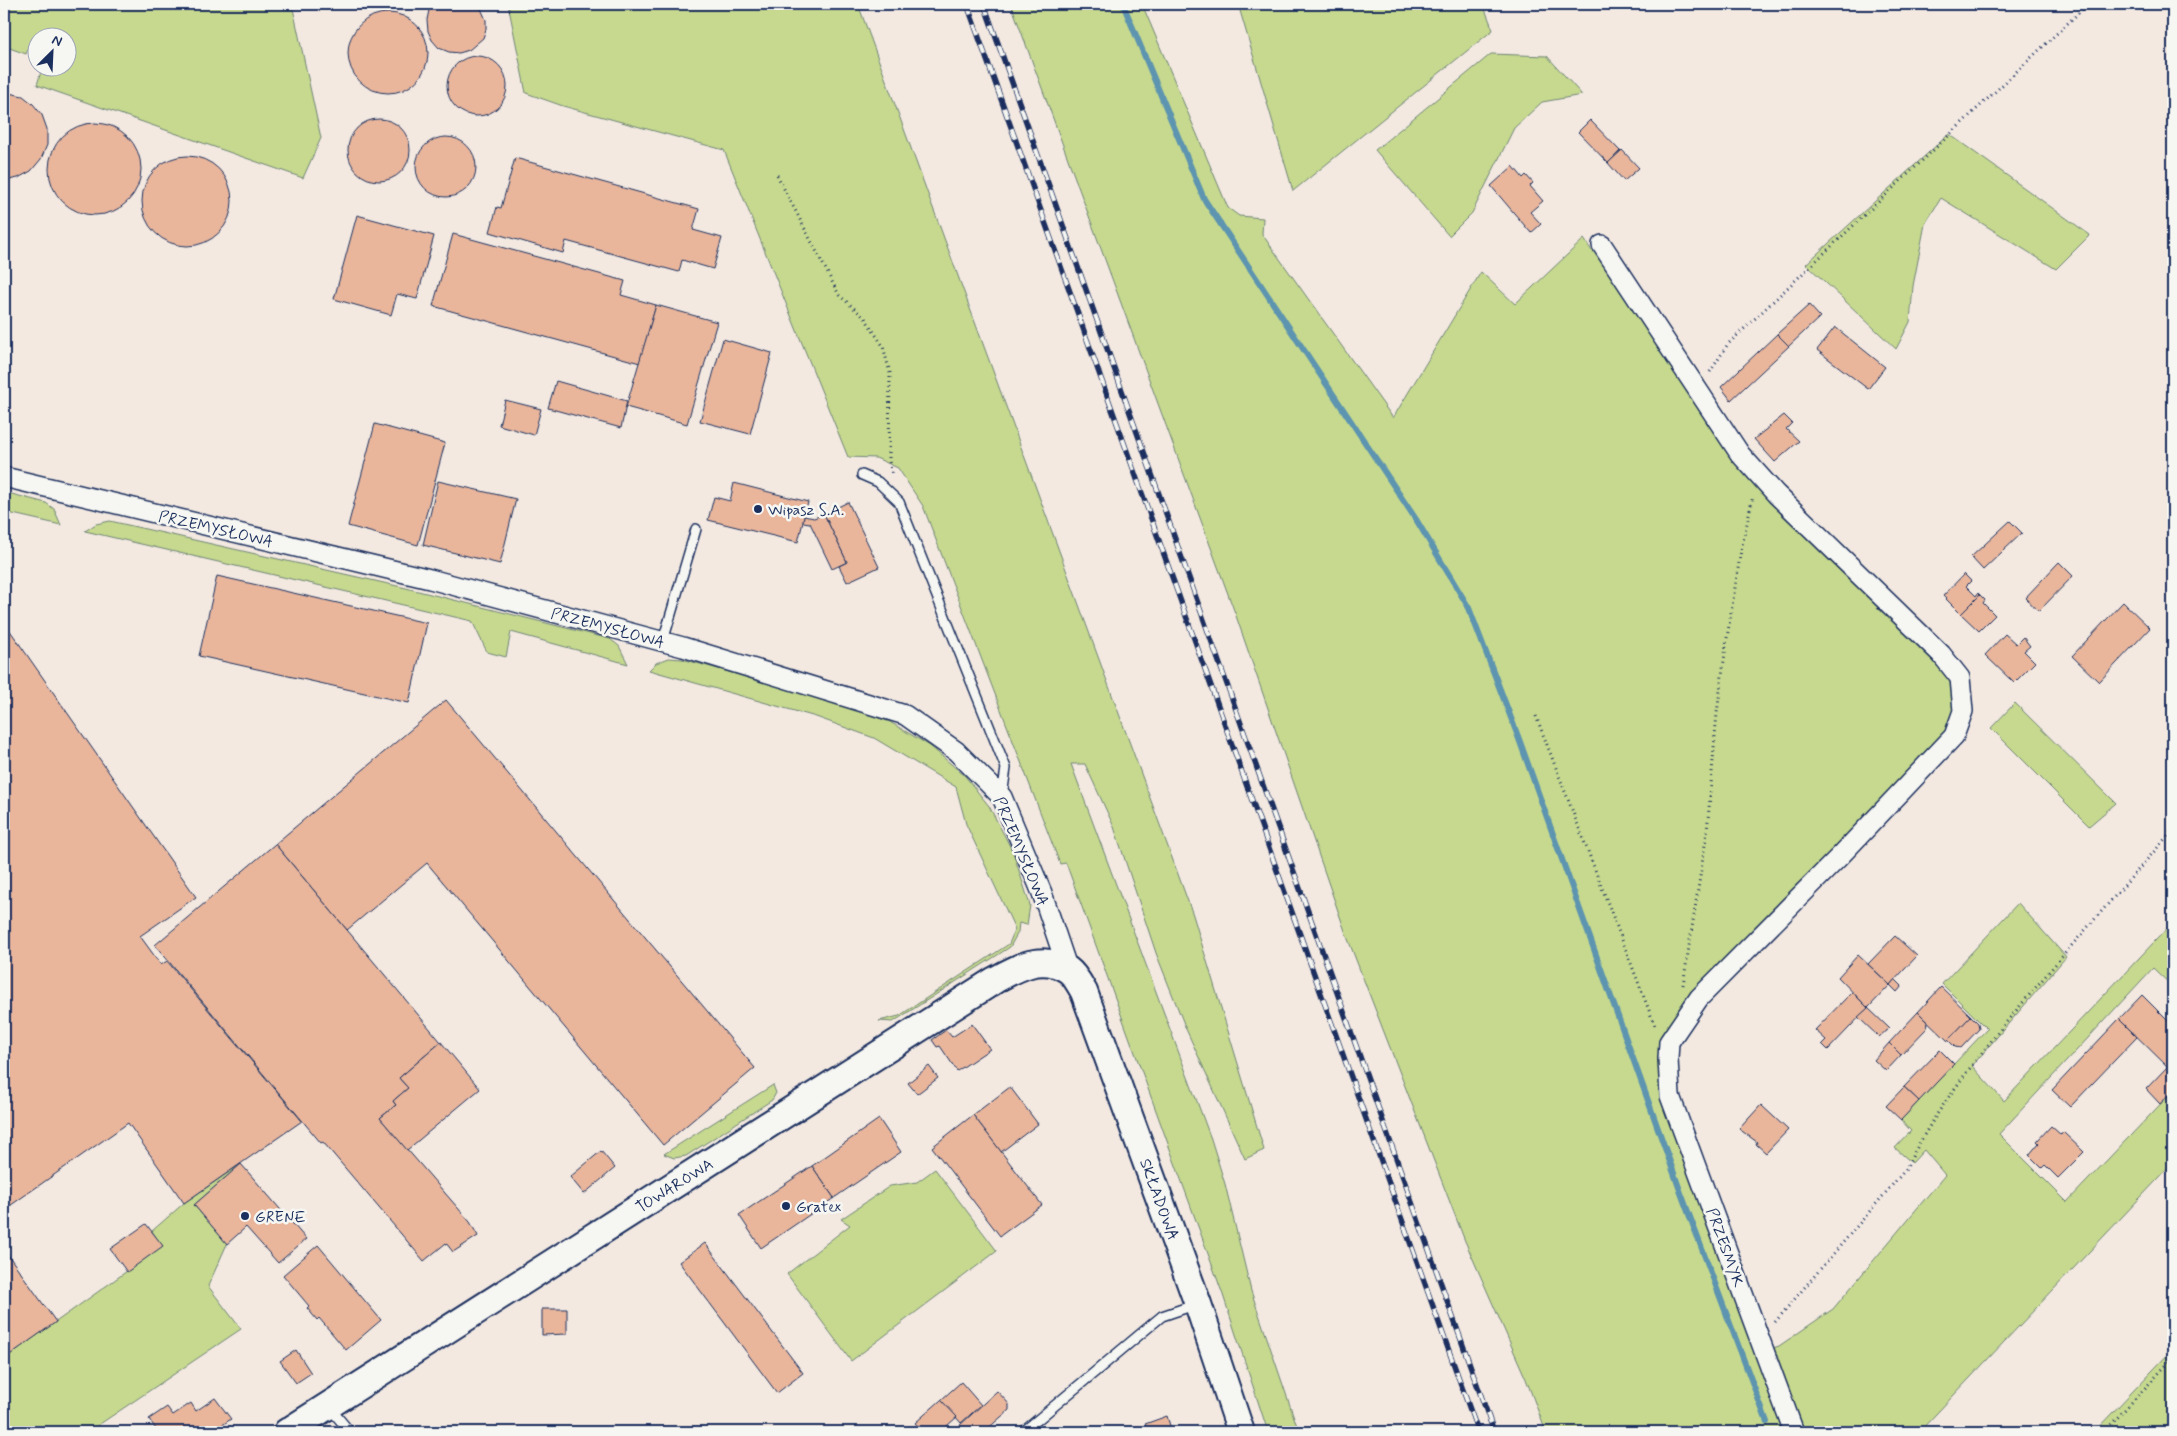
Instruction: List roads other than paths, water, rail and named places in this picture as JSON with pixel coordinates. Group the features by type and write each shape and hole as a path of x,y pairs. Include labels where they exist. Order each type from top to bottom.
{"street":[{"name":"PRZESMYK","path":"1602,245 1740,454 1941,654 1960,678 1963,710 1954,736 1848,848 1699,998 1669,1042 1670,1096 1794,1432"},
{"name":"PRZEMYSŁOWA","path":"4,477 430,579 663,641 904,715 956,751 1002,797 1042,893 1068,970"},
{"name":"TOWAROWA","path":"287,1432 995,980 1020,966 1044,962 1068,970"},
{"name":"SKŁADOWA","path":"1068,970 1084,992 1198,1304 1241,1432"}],"lane":[{"path":"862,475 878,482 898,502 1006,768 1002,797"},
{"path":"663,641 696,529"},
{"path":"1023,1432 1162,1316 1198,1304"},
{"path":"328,1405 350,1432"}],"waterway":[{"path":"1123,4 1204,199 1417,521 1469,608 1519,739 1681,1193 1767,1422"}],"railway":[{"path":"967,4 1478,1432"},
{"path":"984,4 1494,1432"}],"place":[{"name":"Wipasz S.A.","path":"758,509"},
{"name":"Gratex","path":"786,1206"},
{"name":"GRENE","path":"245,1216"}]}
